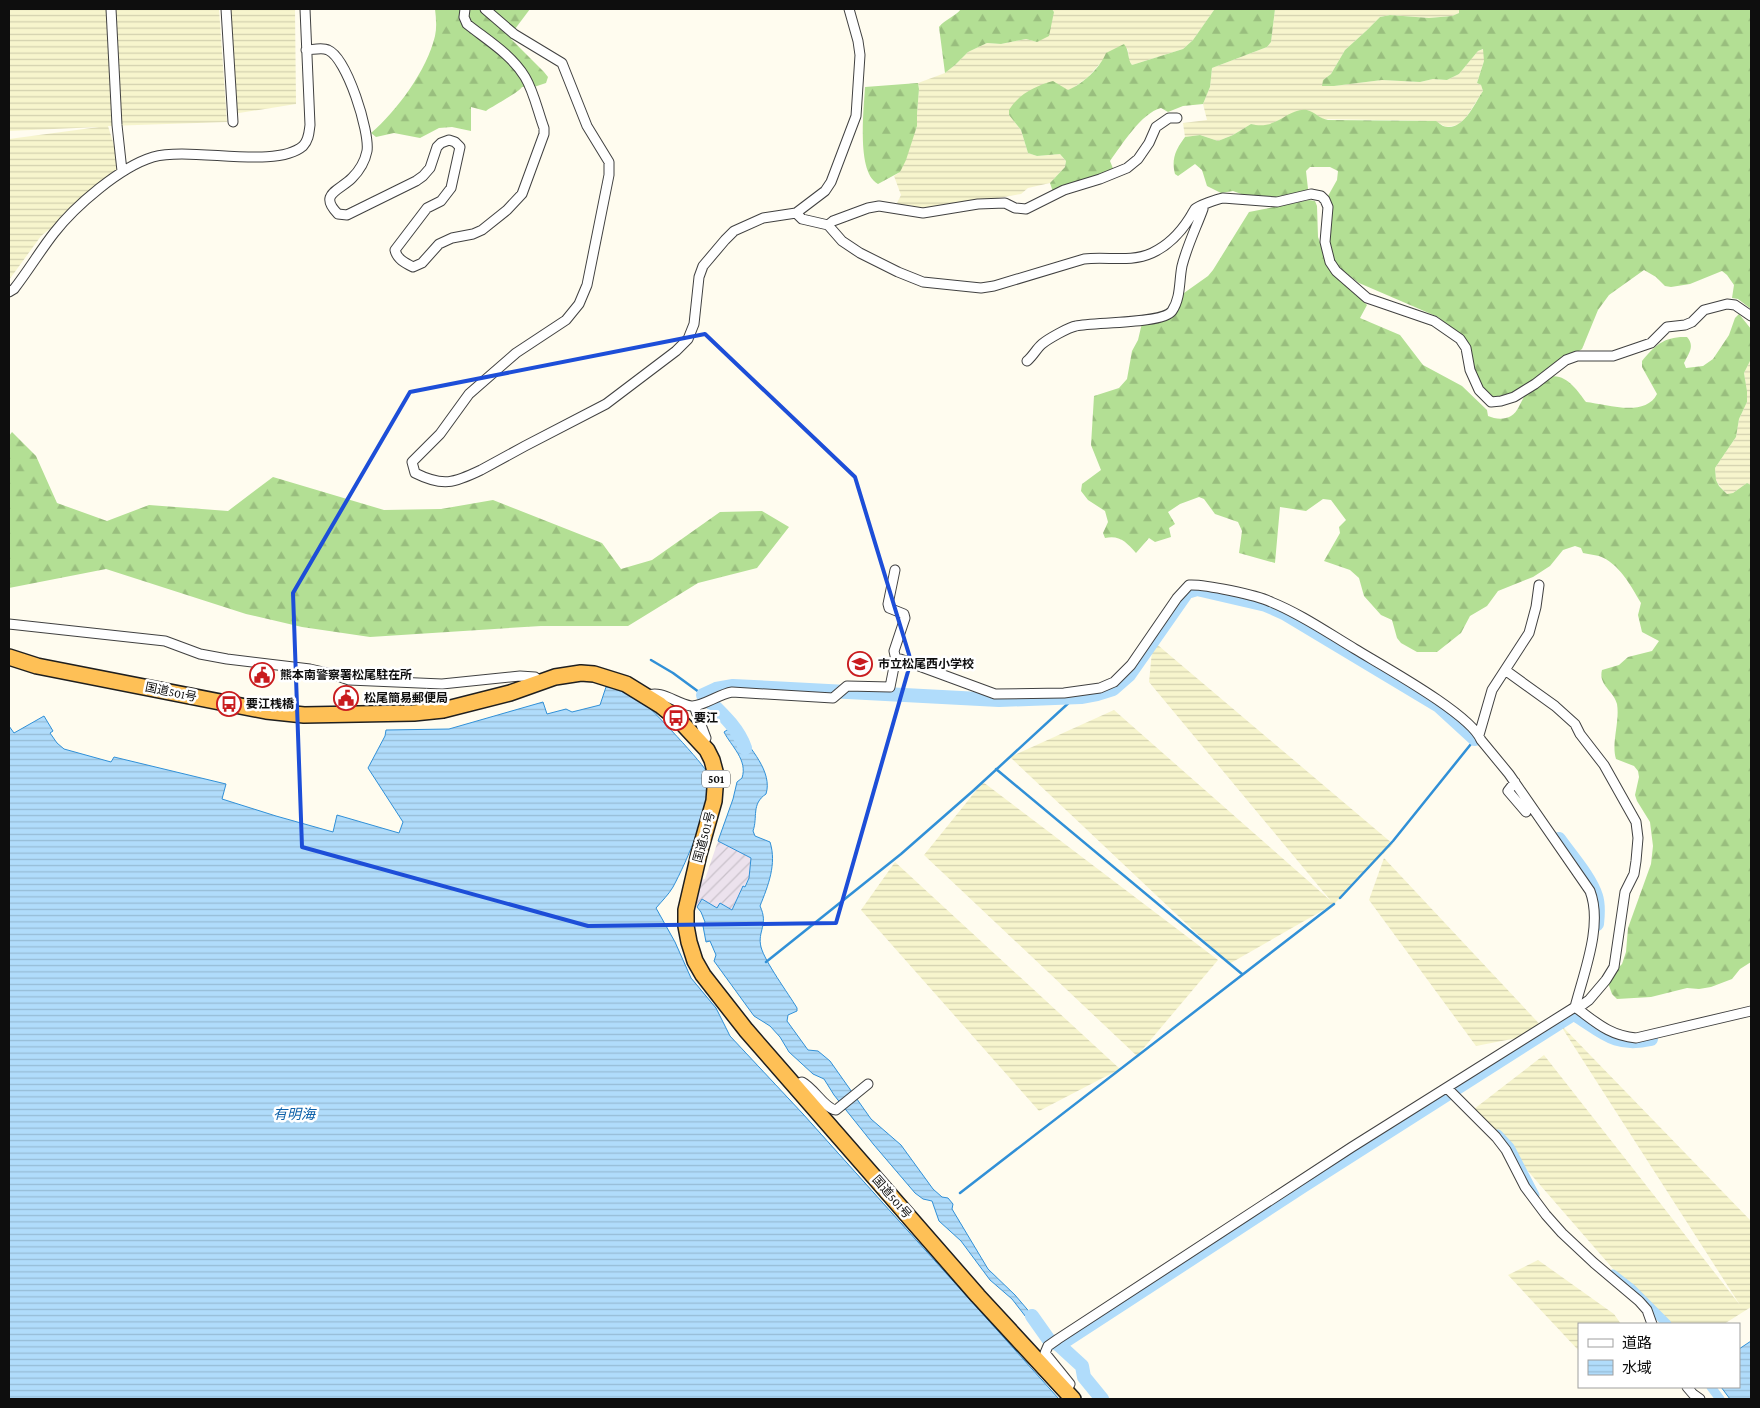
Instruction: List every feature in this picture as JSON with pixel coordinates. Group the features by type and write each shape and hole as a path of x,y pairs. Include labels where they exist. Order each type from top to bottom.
{"highway":[{"name":"国道501号","path":"9,657 37,666 266,712 304,715 414,713 443,710 510,693 540,681 569,674 594,674 626,684 646,696 681,722 703,744 712,760 716,775 714,801 688,896 686,926 689,942 696,961 715,991 746,1030 978,1296 1070,1396"}],"street":[{"path":"110,9 122,171"},
{"path":"226,9 233,122"},
{"path":"9,292 14,289 55,232 88,198 122,171 151,158 166,154 253,158 276,156 294,151 303,146 308,139 310,125 305,9"},
{"path":"306,50 329,50 338,60 350,79 367,133 367,152 361,168 352,179 332,192 329,198 331,207 338,214 347,215 416,182 430,168 437,147 441,143 448,140 456,142 460,147 451,188 441,201 427,208 395,250 396,255 404,263 413,267 422,263 439,244 452,238 473,234 482,230 507,210 522,194 544,134 544,128 526,78 503,52 467,24 464,17 465,9"},
{"path":"485,9 514,34 562,63 587,126 609,162 609,175 587,285 580,304 566,320 516,353 469,394 440,434 412,462 415,473 430,480 448,482 463,479 619,396 643,375 676,351 688,339 694,324 699,277 703,266 734,231 763,218 796,213 825,191 831,182 856,116 860,55 858,41 848,9"},
{"path":"828,225 833,221 868,208 879,206 923,213 978,204 1005,203 1015,208 1026,209 1064,190 1127,168 1138,159 1149,143 1156,127 1169,118 1177,118"},
{"path":"796,213 802,219 828,225 842,241 860,253 922,282 981,288 994,286 1084,259 1098,257 1132,259 1152,253 1171,241 1196,208 1216,199 1277,202 1311,194 1321,196 1328,207 1325,242 1330,262 1336,271 1366,298 1434,321 1460,339 1466,348 1470,370 1479,390 1491,402 1514,397 1535,384 1566,360 1577,356 1613,356 1651,344 1667,327 1692,322 1704,310 1728,304 1735,305 1751,316"},
{"path":"1028,361 1042,344 1074,326 1146,320 1170,314 1178,294 1186,252 1203,209 1201,207"},
{"path":"646,696 656,693 683,704 697,705 724,693 732,692 833,698 847,686 890,687 896,660 894,651 906,618 904,614 889,608 888,604 895,570"},
{"path":"896,660 900,659 995,694 1064,693 1100,688 1114,682 1131,665 1177,598 1189,585 1196,584 1263,599 1291,612 1428,693 1455,713 1479,735 1515,782 1590,891 1594,900 1594,931 1576,1007"},
{"path":"1479,735 1492,690 1529,633 1540,585"},
{"path":"9,624 165,641 200,654 310,669 349,680 442,684 520,676 535,677 540,681"},
{"path":"1070,1396 1070,1384 1048,1358 1046,1353 1048,1346 1352,1147 1449,1090 1576,1007 1595,993 1606,980 1614,966 1625,892 1634,874 1638,838 1636,822 1604,764 1580,734 1575,724 1555,706 1505,670"},
{"path":"697,705 695,712 706,738 703,744"},
{"path":"1515,782 1508,791 1526,812"},
{"path":"1576,1007 1601,1027 1612,1033 1636,1038 1751,1011"},
{"path":"794,1085 802,1082 809,1086 831,1109 836,1110 868,1084"},
{"path":"1449,1090 1496,1137 1514,1162 1533,1199 1557,1228 1594,1263 1639,1300 1652,1323"},
{"path":"1688,1388 1700,1399"}],"highlighted area":[{"path":"705,334 855,477 911,661 836,923 588,926 302,847 293,593 410,392"}],"shaded area":[{"path":"9,9 219,9 227,122 108,126 122,171 41,236 9,280 9,139 99,127 9,131"},
{"path":"226,9 295,9 296,104 233,114"},
{"path":"1052,9 1217,9 1214,10 1193,40 1183,49 1132,65 1129,61 1128,49 1104,59 1088,77 1073,88 1009,115 1021,130 1028,153 1037,156 1060,154 1066,161 1065,167 1050,183 1028,188 1021,194 922,211 911,205 900,208 897,203 901,195 894,176 900,172 917,126 918,83 945,73 968,52 987,43 1001,44 1026,39 1037,42 1054,12"},
{"path":"1275,9 1459,9 1459,13 1452,16 1429,18 1390,15 1380,17 1345,50 1331,74 1323,80 1334,86 1382,80 1420,82 1433,79 1447,80 1459,74 1478,51 1484,49 1484,61 1477,83 1481,85 1483,91 1467,116 1458,125 1446,127 1435,121 1323,119 1307,110 1297,111 1267,126 1260,127 1251,124 1233,135 1218,141 1200,135 1185,137 1183,123 1207,120 1203,104 1210,87 1212,68 1267,47 1271,42"},
{"path":"1751,359 1751,485 1747,483 1733,493 1727,494 1716,480 1715,468 1736,437 1739,419 1747,402 1744,373"},
{"path":"1153,641 1393,844 1334,904 1229,964 1010,757 1114,710 1331,901 1149,682"},
{"path":"983,782 1218,960 1137,1056 924,855"},
{"path":"718,841 751,858 749,878 744,887 742,887 732,910 717,908 702,900 697,907 696,905 701,880 705,879"},
{"path":"1384,858 1547,1032 1476,1046 1369,900"},
{"path":"895,862 1120,1069 1039,1111 861,910"},
{"path":"1559,1023 1751,1221 1751,1307 1726,1323 1660,1323 1474,1109 1544,1055 1740,1305"},
{"path":"1538,1260 1614,1314 1620,1323 1578,1323 1578,1350 1508,1275"}],"green space":[{"path":"435,9 530,9 515,29 511,39 548,77 546,83 534,87 522,87 486,111 471,107 471,131 452,127 439,128 420,138 394,133 376,137 371,133 401,102 418,76 431,49 436,33"},
{"path":"961,9 1052,9 1054,12 1049,36 1037,42 1026,39 1001,44 987,43 968,52 945,73 939,27"},
{"path":"1275,9 1271,42 1267,47 1212,68 1210,87 1203,104 1183,106 1168,112 1161,108 1146,116 1132,130 1110,161 1114,171 1068,184 1053,192 1050,183 1065,167 1066,161 1060,154 1037,156 1028,153 1021,130 1009,115 1009,110 1013,104 1028,91 1053,81 1068,90 1074,87 1095,70 1106,53 1124,44 1132,65 1183,49 1193,40 1214,10"},
{"path":"1459,9 1751,9 1751,309 1738,299 1732,298 1734,285 1722,271 1690,284 1671,287 1665,286 1656,277 1644,270 1609,295 1598,310 1582,349 1512,393 1487,399 1483,395 1478,377 1458,333 1438,317 1359,283 1333,263 1322,229 1330,206 1328,196 1337,180 1338,171 1330,167 1310,167 1306,171 1308,189 1306,192 1258,200 1233,191 1221,193 1207,186 1202,170 1195,164 1178,176 1175,174 1175,154 1185,137 1200,135 1218,141 1233,135 1251,124 1260,125 1275,122 1300,110 1310,111 1328,120 1436,121 1447,127 1459,124 1464,120 1483,91 1481,85 1477,83 1484,61 1483,49 1478,51 1459,74 1447,80 1433,79 1420,82 1382,80 1322,86 1323,80 1331,74 1345,50 1380,17 1390,15 1429,18 1452,16 1459,13"},
{"path":"918,83 917,126 906,160 900,172 878,184 871,178 864,154 865,87"},
{"path":"1309,200 1315,201 1317,206 1318,237 1330,269 1367,305 1360,318 1400,335 1423,365 1462,386 1487,410 1488,416 1491,417 1502,419 1511,416 1531,389 1546,378 1555,376 1566,380 1586,402 1625,408 1644,406 1657,394 1642,367 1642,361 1656,346 1673,338 1687,337 1691,347 1684,363 1686,368 1703,366 1713,359 1729,335 1735,318 1739,314 1751,329 1751,359 1744,373 1747,402 1739,419 1736,437 1715,468 1716,480 1727,494 1733,493 1747,483 1751,485 1751,962 1740,969 1732,979 1711,987 1687,988 1651,997 1617,999 1612,994 1608,983 1609,977 1622,964 1626,952 1628,928 1651,864 1653,846 1650,822 1635,795 1639,777 1638,771 1634,766 1616,759 1614,746 1617,704 1613,695 1604,684 1601,675 1602,670 1619,665 1628,657 1652,651 1659,641 1642,632 1638,615 1641,603 1624,576 1606,559 1583,553 1581,548 1575,546 1563,550 1550,566 1533,577 1498,591 1487,606 1470,616 1461,633 1437,652 1417,652 1401,643 1397,638 1392,620 1381,615 1364,596 1359,578 1350,570 1324,561 1340,533 1339,527 1346,520 1331,500 1323,499 1306,511 1280,507 1275,563 1239,553 1242,531 1238,522 1215,514 1204,499 1199,497 1180,504 1168,512 1175,524 1169,528 1171,537 1155,542 1149,538 1136,553 1122,540 1110,537 1105,538 1103,533 1108,522 1105,511 1088,500 1081,491 1082,484 1101,470 1091,445 1094,396 1119,388 1127,379 1132,351 1138,340 1142,323 1177,311 1184,293 1208,276 1213,270 1249,212"},
{"path":"12,432 36,456 57,503 107,521 149,505 228,511 273,477 384,510 441,509 493,500 602,543 621,569 652,560 720,512 762,511 789,527 757,568 698,583 628,626 541,626 370,637 302,627 246,614 106,569 9,588 9,436"}],"water":[{"name":"有明海","path":"614,686 638,698 647,705 688,749 708,774 707,799 698,831 673,887 656,908 675,942 691,978 716,1008 730,1036 803,1114 1059,1399 9,1399 9,726 14,733 44,716 53,731 50,733 64,749 111,762 114,757 226,784 222,799 333,832 337,815 399,833 403,822 368,768 385,736 386,730 449,729 543,702 547,714 566,709 572,712 600,705 606,687"},
{"path":"727,730 734,734 738,731 759,761 766,777 766,794 758,802 753,831 755,836 770,842 773,858 769,883 760,906 763,923 760,941 767,961 797,1008 797,1011 788,1015 787,1021 808,1050 818,1051 830,1061 871,1119 901,1145 933,1189 942,1197 948,1198 953,1204 952,1209 988,1269 1015,1295 1044,1329 1042,1331 1029,1321 1012,1299 990,1280 961,1241 939,1221 932,1201 923,1199 915,1193 834,1095 824,1079 813,1074 789,1052 780,1037 770,1026 754,1016 714,961 716,955 710,941 706,942 703,926 705,922 697,907 702,899 717,908 720,903 732,910 743,886 745,887 749,878 751,858 718,841 737,782 742,778 743,771 741,759 724,732"},
{"path":"1751,1341 1751,1399 1730,1399 1722,1388 1740,1388 1740,1348"}],"waterway":[{"path":"745,748 733,726 703,695 716,689 733,686 999,700 1081,697 1097,694 1113,689 1129,675 1187,592 1197,589 1266,605 1284,613 1439,706 1475,739"},
{"path":"651,660 703,695"},
{"path":"766,962 901,854 1074,698"},
{"path":"1340,898 1393,841 1475,739"},
{"path":"996,769 1242,974"},
{"path":"1559,839 1585,874 1593,889 1598,903 1597,924"},
{"path":"960,1193 1334,904"},
{"path":"1059,1345 1303,1186 1573,1014 1603,1033 1619,1040 1639,1041 1651,1039"},
{"path":"1498,1134 1510,1147 1535,1195"},
{"path":"1613,1274 1631,1288 1666,1323"},
{"path":"1032,1316 1049,1340 1059,1345 1082,1366 1084,1377 1102,1399"},
{"path":"1712,1388 1720,1399"}],"place":[{"name":"市立松尾西小学校","path":"860,664"},
{"name":"熊本南警察署松尾駐在所","path":"262,675"},
{"name":"松尾簡易郵便局","path":"346,698"},
{"name":"要江桟橋","path":"229,704"},
{"name":"要江","path":"676,718"}]}
